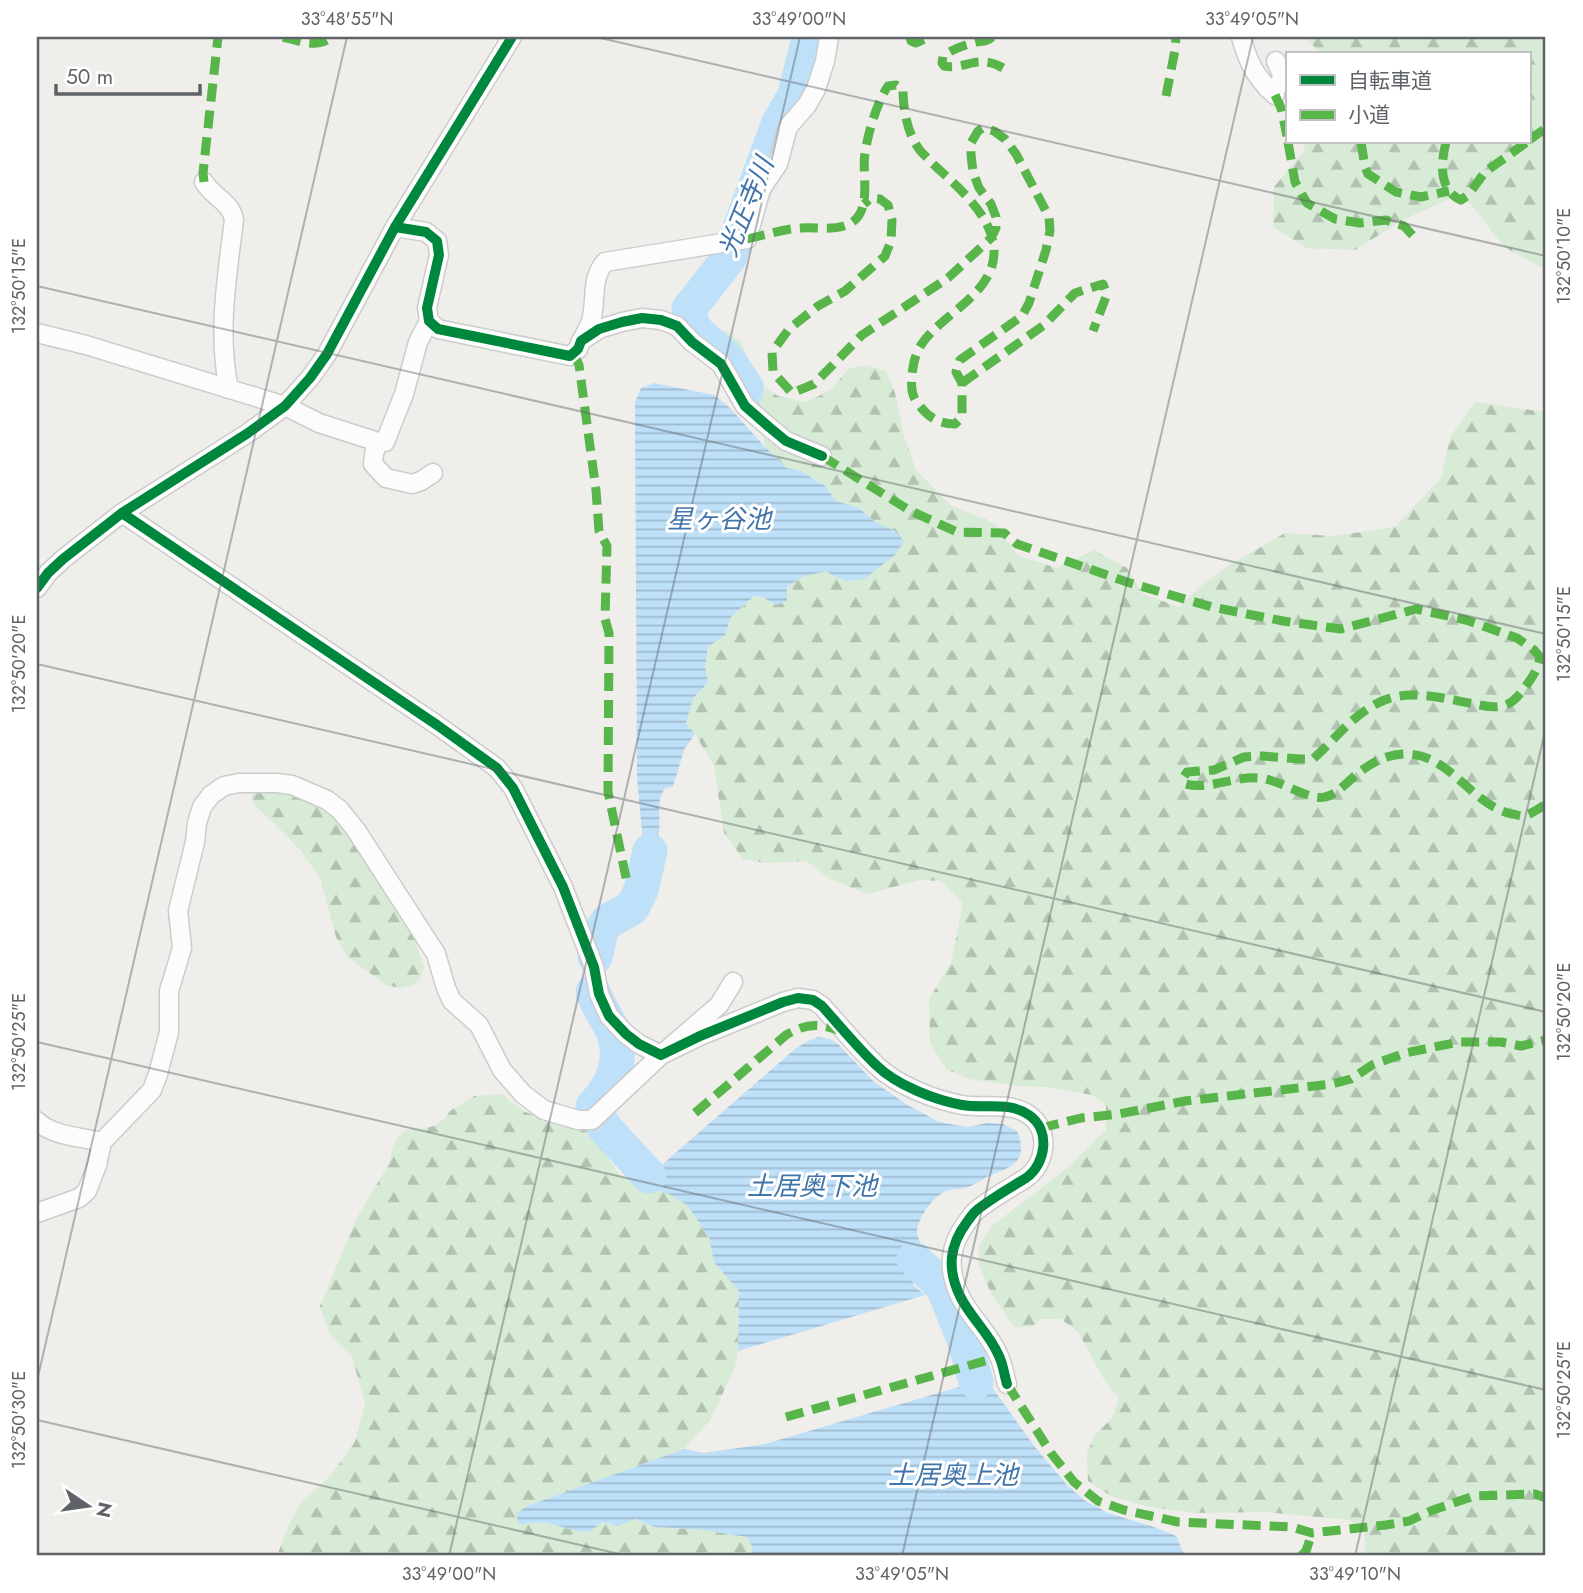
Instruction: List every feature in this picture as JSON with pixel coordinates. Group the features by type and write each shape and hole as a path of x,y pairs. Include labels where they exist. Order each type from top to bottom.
{"street":[{"path":"37,588 63,559 122,513 248,433 285,406 310,378 327,354 395,227 512,37"},
{"path":"429,321 438,329 570,356 574,354 591,321 595,285 599,270 606,262 747,239 761,189 778,164 788,127 807,105 816,89 829,37"},
{"path":"1241,37 1248,61 1262,83 1271,91 1281,84 1282,75 1276,61"},
{"path":"204,182 232,210 234,220 224,298 224,365 229,389"},
{"path":"37,333 86,345 285,406 319,423 377,442 385,442 404,394 418,342 429,321 427,308 439,255 437,241 426,232 395,227"},
{"path":"581,341 599,329 642,318 661,320 677,326 692,342 721,364 745,406 786,441 822,456"},
{"path":"377,442 373,464 386,478 412,484 433,473"},
{"path":"122,513 498,768 513,788 563,887 594,967 599,994 609,1016 639,1044 661,1055"},
{"path":"37,1213 79,1198 87,1191 102,1142 152,1090 169,1032 169,991 182,948 178,911 197,823 202,807 224,786 239,783 292,785 327,800 340,810 356,830 436,954 446,988 453,1001 479,1025 502,1070 523,1094 544,1110 578,1120 598,1114 719,1005 733,982"},
{"path":"661,1055 783,1002 798,998 813,1000 822,1006 878,1068 902,1083 947,1102 972,1107 999,1105 1030,1115 1041,1128 1045,1144 1032,1174 976,1211 958,1234 951,1253 952,1272 960,1297 998,1353 1007,1384"},
{"path":"37,1121 54,1131 102,1142"}],"green space":[{"path":"1304,37 1546,37 1546,270 1504,247 1471,204 1458,195 1403,220 1355,250 1307,248 1273,227 1274,187 1303,152 1305,144 1530,144 1530,52 1320,52"},
{"path":"723,330 742,342 749,363 762,385 778,396 806,402 831,390 848,369 866,365 886,371 895,393 904,436 916,470 950,505 994,523 1019,556 1057,568 1094,550 1127,568 1143,594 1179,607 1202,585 1228,566 1285,533 1334,536 1395,527 1441,478 1450,437 1475,402 1546,412 1546,1556 1366,1556 1364,1533 1349,1520 1266,1512 1194,1513 1150,1507 1113,1497 1088,1481 1087,1454 1094,1436 1113,1417 1119,1398 1106,1383 1078,1332 1061,1319 1041,1319 1032,1327 1014,1327 992,1295 979,1266 979,1245 992,1226 1066,1169 1106,1130 1106,1105 1092,1095 1047,1087 969,1079 946,1069 930,1043 929,999 951,963 963,904 941,881 920,880 867,894 830,879 806,861 766,863 743,859 724,833 714,766 686,723 693,698 708,683 705,666 708,647 725,635 731,617 754,596 773,593 815,572 824,571 845,581 895,531 875,522 859,508 836,501 825,486 801,471 787,468 765,447 758,408 748,382 714,340"},
{"path":"271,790 299,797 327,812 348,831 412,930 424,967 415,984 401,988 386,985 348,957 336,937 320,878 300,850 254,805 251,797 255,791"},
{"path":"501,1094 525,1112 591,1131 621,1177 660,1189 689,1206 709,1237 715,1262 739,1291 738,1351 735,1367 711,1419 684,1449 527,1506 519,1524 543,1522 590,1532 602,1522 619,1526 634,1519 655,1527 704,1530 747,1537 753,1548 750,1556 277,1556 300,1504 331,1475 355,1442 365,1403 352,1357 330,1335 320,1306 356,1219 389,1164 394,1143 401,1134 411,1128 435,1126 450,1111 474,1096"}],"water":[{"name":"星ヶ谷池","path":"654,383 714,395 730,408 787,468 801,471 825,486 836,501 859,508 875,522 895,531 904,541 895,555 864,579 845,581 825,571 802,577 787,587 787,601 776,605 763,597 754,596 731,617 725,635 708,647 705,666 708,683 693,698 686,723 695,734 684,750 673,787 665,788 661,796 659,833 655,846 650,851 645,849 643,843 637,777 635,402 641,388"},
{"name":"土居奥下池","path":"818,1037 838,1044 873,1081 906,1104 939,1122 967,1127 988,1123 1003,1124 1017,1131 1020,1156 1006,1169 971,1186 944,1192 927,1208 918,1226 921,1247 913,1275 914,1286 925,1295 738,1351 739,1291 714,1262 709,1237 688,1206 647,1185 649,1176 795,1049"},
{"name":"土居奥上池","path":"986,1379 1035,1447 1067,1485 1084,1500 1108,1513 1176,1536 1185,1556 750,1556 753,1548 747,1537 704,1530 655,1527 635,1519 618,1526 602,1522 590,1532 577,1531 543,1522 519,1524 516,1514 527,1506 684,1449 704,1453 765,1444"}],"waterway":[{"name":"光正寺川","path":"745,393 746,387 729,361 697,332 689,309 729,258 778,125 795,95 809,37"},
{"path":"595,957 601,931 608,921 632,908 641,890 650,851"},
{"path":"593,992 613,1031 617,1052 615,1072 606,1090 593,1106 604,1127 649,1176"},
{"path":"914,1259 943,1287 964,1339 976,1382"}],"marked path":[{"path":"204,182 218,37"},
{"path":"283,37 314,43 332,37"},
{"path":"910,37 911,41 916,43 929,37"},
{"path":"992,37 987,41 967,44 951,51 943,56 942,63 952,67 986,62 1003,68"},
{"path":"1166,96 1176,37"},
{"path":"747,239 794,229 839,227 854,221 863,205 865,153 877,109 888,86 896,85 903,90 906,119 918,148 971,201 980,213 987,225 992,237 992,266 986,279 977,291 930,334 919,348 914,363 912,387 916,402 934,419 955,424 962,417 962,383 956,372 960,360 1022,316 1029,303 1046,250 1050,231 1049,217 1016,154 1005,139 994,131 983,128 978,131 971,143 973,172 996,217 996,228 991,238 948,278 862,335 814,384 792,393 773,372 772,352 789,329 818,306 845,291 885,256 891,241 892,220 888,205 880,199 871,198 864,204"},
{"path":"1275,95 1286,131"},
{"path":"1530,139 1546,128"},
{"path":"1288,144 1295,182 1307,203 1335,219 1360,223 1386,220 1404,226 1415,238"},
{"path":"1361,144 1368,174 1396,192 1421,197 1449,191"},
{"path":"1446,144 1442,167 1445,183 1448,190 1461,200 1485,172 1524,144"},
{"path":"962,383 1044,325 1075,293 1103,284 1107,294 1093,331"},
{"path":"574,354 579,365 599,531 607,546 605,619 609,633 608,792 628,887"},
{"path":"822,456 909,510 957,532 1004,533 1017,544 1130,583 1212,607 1341,629 1416,609 1466,620 1517,638 1540,657 1537,669 1526,686 1506,705 1489,706 1424,696 1394,697 1370,707 1313,759 1244,757 1214,770 1187,772 1183,778 1186,784 1204,785 1259,778 1311,796 1325,797 1337,792 1375,762 1399,754 1408,754 1437,763 1498,809 1522,816 1546,804"},
{"path":"695,1113 786,1035 800,1028 813,1026 841,1031"},
{"path":"1041,1128 1081,1118 1119,1114 1185,1101 1332,1084 1351,1079 1372,1065 1405,1053 1459,1042 1501,1042 1521,1046 1546,1040"},
{"path":"786,1417 999,1357"},
{"path":"1007,1384 1051,1453 1074,1482 1098,1501 1124,1510 1178,1522 1292,1527 1312,1533 1409,1521 1474,1496 1535,1494 1546,1498"},
{"path":"1301,1556 1306,1551 1312,1533"}],"cycle path":[{"path":"37,588 63,559 122,513 248,433 285,406 310,378 327,354 395,227 512,37"},
{"path":"395,227 426,232 437,241 439,255 427,308 429,321 438,329 570,356 578,349 581,341 599,329 642,318 661,320 677,326 692,342 721,364 745,406 769,427 786,441 822,456"},
{"path":"122,513 497,768 513,788 563,887 594,967 599,994 609,1016 639,1044 661,1055 783,1002 798,998 813,1000 822,1006 876,1065 905,1085 962,1105 1013,1108 1036,1121 1043,1138 1042,1156 1038,1164 1026,1178 974,1213 956,1240 952,1258 953,1276 960,1296 994,1346 1007,1384"}]}
